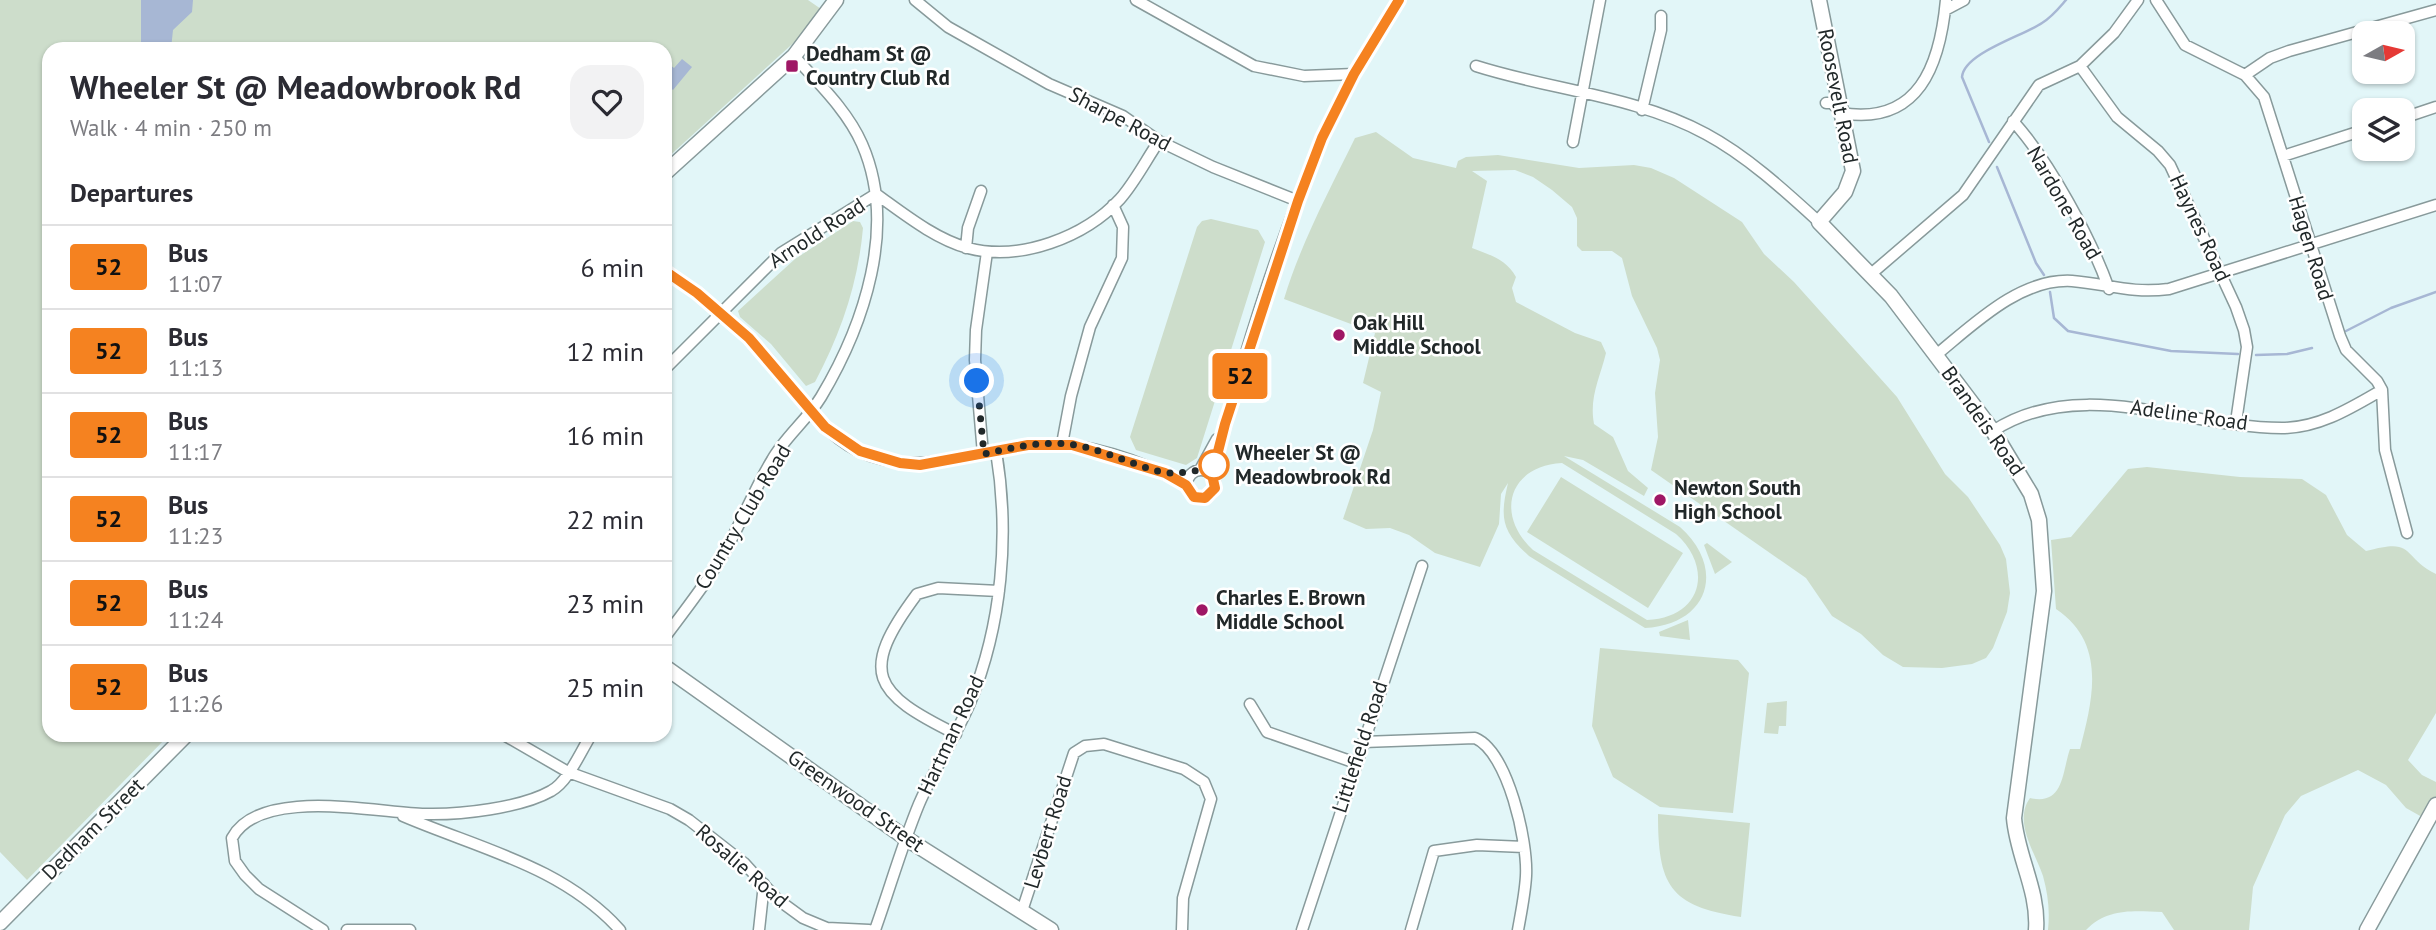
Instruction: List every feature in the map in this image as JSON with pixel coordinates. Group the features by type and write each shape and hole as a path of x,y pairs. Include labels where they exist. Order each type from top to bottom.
{"street":[{"path":"672,167 794,56 836,0"},
{"name":"Sharpe Road","path":"915,0 948,27 1049,84 1123,116 1159,141 1213,167 1298,201"},
{"path":"1136,0 1254,66 1304,76 1354,74"},
{"path":"1225,424 1192,477 1194,497 1205,498 1215,488 1212,475 1225,424 1298,201 1322,138 1354,74 1398,0"},
{"path":"1573,142 1600,0"},
{"name":"Roosevelt Road","path":"1819,0 1853,171 1851,181 1819,222"},
{"path":"1826,103 1832,103 1841,113 1861,116 1889,112 1911,98 1931,68 1945,5 1964,0"},
{"path":"1871,274 1963,195 2039,85 2080,66 2114,33 2138,0"},
{"name":"Hagen Road","path":"2156,0 2185,45 2245,75 2263,97 2340,336 2346,349 2377,381 2382,390"},
{"path":"2245,75 2270,58 2289,51 2436,10"},
{"path":"1642,110 1661,30 1661,16"},
{"name":"Country Club Road","path":"672,628 707,581 773,457 812,412 853,333 868,287 874,247 876,194 861,142 845,115 794,56"},
{"name":"Brandeis Road","path":"1476,66 1512,77 1584,92 1642,110 1716,140 1756,169 1819,222 1871,274 1993,431 2031,494 2042,545 2044,591 2040,638 2025,724 2014,818 2016,843 2035,900 2035,930"},
{"name":"Haynes Road","path":"2080,66 2117,117 2158,151 2170,165 2236,307 2246,347 2236,422"},
{"path":"2415,114 2436,107"},
{"name":"Nardone Road","path":"2013,121 2025,134 2076,217 2109,289"},
{"path":"2283,156 2352,134"},
{"name":"Arnold Road","path":"672,362 781,253 876,194 916,222 966,248 988,252 1019,250 1051,242 1096,221 1113,205 1159,141"},
{"path":"966,248 968,228 981,191"},
{"path":"1062,444 1071,396 1090,327 1122,258 1123,226 1113,205"},
{"path":"1936,355 2011,298 2037,285 2074,281 2109,289 2143,292 2169,289 2310,247 2436,205"},
{"path":"984,454 975,360 976,330 988,252"},
{"path":"672,276 721,313 766,356 837,438 860,451 900,463 920,465 1028,445 1062,444 1107,453 1165,473 1180,471 1192,477 1212,475"},
{"path":"2382,390 2385,450 2407,533"},
{"name":"Adeline Road","path":"1993,431 2023,416 2075,406 2118,405 2283,428 2313,424 2352,408 2382,390"},
{"name":"Hartman Road","path":"875,930 919,805 956,734 984,664 999,591 1002,547 996,451"},
{"name":"Littlefield Road","path":"1302,930 1422,566"},
{"path":"956,734 925,718 888,689 881,678 881,658 917,594 937,588 999,591"},
{"name":"Greenwood Street","path":"672,672 907,839 1051,930"},
{"path":"1250,704 1267,732 1356,763"},
{"path":"1363,742 1475,738 1484,742 1493,753 1511,794 1524,847 1526,875 1518,930"},
{"name":"Dedham Street","path":"0,923 179,742"},
{"name":"Rosalie Road","path":"516,742 568,772 670,809 712,836 777,899 814,923 827,928 869,930"},
{"path":"323,930 259,889 245,876 235,861 232,847 236,831 264,814 284,809 340,806 394,812 453,814 519,802 551,791 568,772 587,742"},
{"name":"Levbert Road","path":"1022,911 1074,752 1085,746 1104,744 1184,769 1197,775 1209,792 1209,813 1183,898 1182,930"},
{"path":"2367,930 2436,805"},
{"path":"394,812 463,842 546,872 599,906 620,930"},
{"path":"453,814 457,835 463,842"},
{"path":"1411,930 1434,851 1477,845 1524,847"},
{"path":"759,930 764,884"},
{"path":"347,930 410,930"}],"green space":[{"path":"0,0 808,0 821,9 800,37 672,154 672,42 42,42 42,742 162,742 27,880 0,852"},
{"path":"1376,132 1413,158 1456,168 1458,161 1466,157 1498,155 1579,168 1634,165 1651,168 1674,178 1742,222 1764,254 1794,282 1897,397 1945,474 1968,497 2000,545 2006,559 2010,593 2007,612 1993,648 1986,658 1972,664 1942,668 1903,667 1883,655 1861,634 1832,616 1806,578 1651,470 1658,437 1655,393 1660,360 1632,296 1622,258 1612,251 1582,251 1577,246 1577,218 1572,207 1533,177 1515,170 1472,171 1487,181 1472,248 1497,258 1512,271 1516,277 1512,288 1516,302 1575,333 1601,342 1606,353 1594,396 1594,424 1613,437 1628,471 1648,488 1644,496 1583,460 1564,456 1680,527 1695,543 1703,560 1706,577 1704,592 1696,606 1684,617 1667,625 1645,628 1529,556 1520,547 1505,523 1504,505 1508,483 1501,494 1499,524 1480,567 1435,553 1409,535 1390,528 1366,529 1343,519 1373,430 1381,392 1363,383 1375,333 1284,299 1307,237 1355,138","holes":["1562,463 1676,534 1688,547 1695,562 1698,576 1696,589 1690,601 1680,610 1666,617 1647,620 1533,550 1514,522 1511,508 1513,494 1529,473 1544,466"]},
{"path":"1211,219 1258,230 1265,242 1197,458 1186,465 1136,450 1130,437 1197,227 1202,221"},
{"path":"853,221 860,222 863,228 852,288 840,327 824,364 815,382 806,386 771,344 740,317 738,311 795,259"},
{"path":"2147,467 2240,477 2302,479 2326,495 2347,535 2366,551 2382,547 2401,547 2436,574 2436,713 2408,760 2422,775 2436,782 2436,797 2422,817 2406,808 2386,785 2358,770 2301,796 2285,815 2253,887 2249,930 2174,930 2162,912 2141,911 2112,914 2086,930 2048,930 2049,909 2045,883 2027,837 2025,807 2030,798 2049,797 2060,785 2070,749 2080,749 2092,692 2089,655 2083,638 2072,623 2056,609 2051,540 2071,537 2128,469"},
{"path":"1561,477 1683,553 1648,608 1527,532"},
{"path":"1707,543 1732,562 1715,574 1704,545"},
{"path":"1688,620 1690,640 1660,636 1659,632"},
{"path":"1600,648 1738,660 1749,673 1733,813 1660,807 1613,777 1592,726"},
{"path":"1787,701 1786,726 1779,726 1778,734 1764,733 1767,703"},
{"path":"1658,814 1750,823 1741,917 1698,906 1672,888 1661,858"}],"water":[{"path":"141,0 193,0 192,12 173,30 172,42 141,42"},
{"path":"682,59 692,67 673,90 672,66 674,68"}],"waterway":[{"path":"1989,142 1962,77 1965,68 1983,53 2046,21 2066,0"},
{"path":"1997,167 2036,263 2044,275"},
{"path":"2050,292 2054,318 2068,331 2171,351 2238,354"},
{"path":"2346,331 2391,308 2436,292"},
{"path":"2256,355 2287,354 2312,348"}],"bus line":[{"name":"52","path":"672,276 697,293 749,338 825,427 837,438 860,451 900,463 920,465 1028,445 1072,445 1107,453 1165,473 1186,485 1194,497 1205,498 1215,488 1212,475 1255,324 1322,138 1354,74 1399,0"}],"place":[{"name":"Dedham St @ Country Club Rd","path":"792,66"},
{"name":"Oak Hill Middle School","path":"1339,335"},
{"name":"Wheeler St @ Meadowbrook Rd","path":"1214,465"},
{"name":"Newton South High School","path":"1660,500"},
{"name":"Charles E. Brown Middle School","path":"1202,610"}],"route":[{"path":"977,381 984,454 1028,445 1062,444 1107,453 1165,473 1180,471 1190,475 1203,470 1212,475 1214,465"}]}
